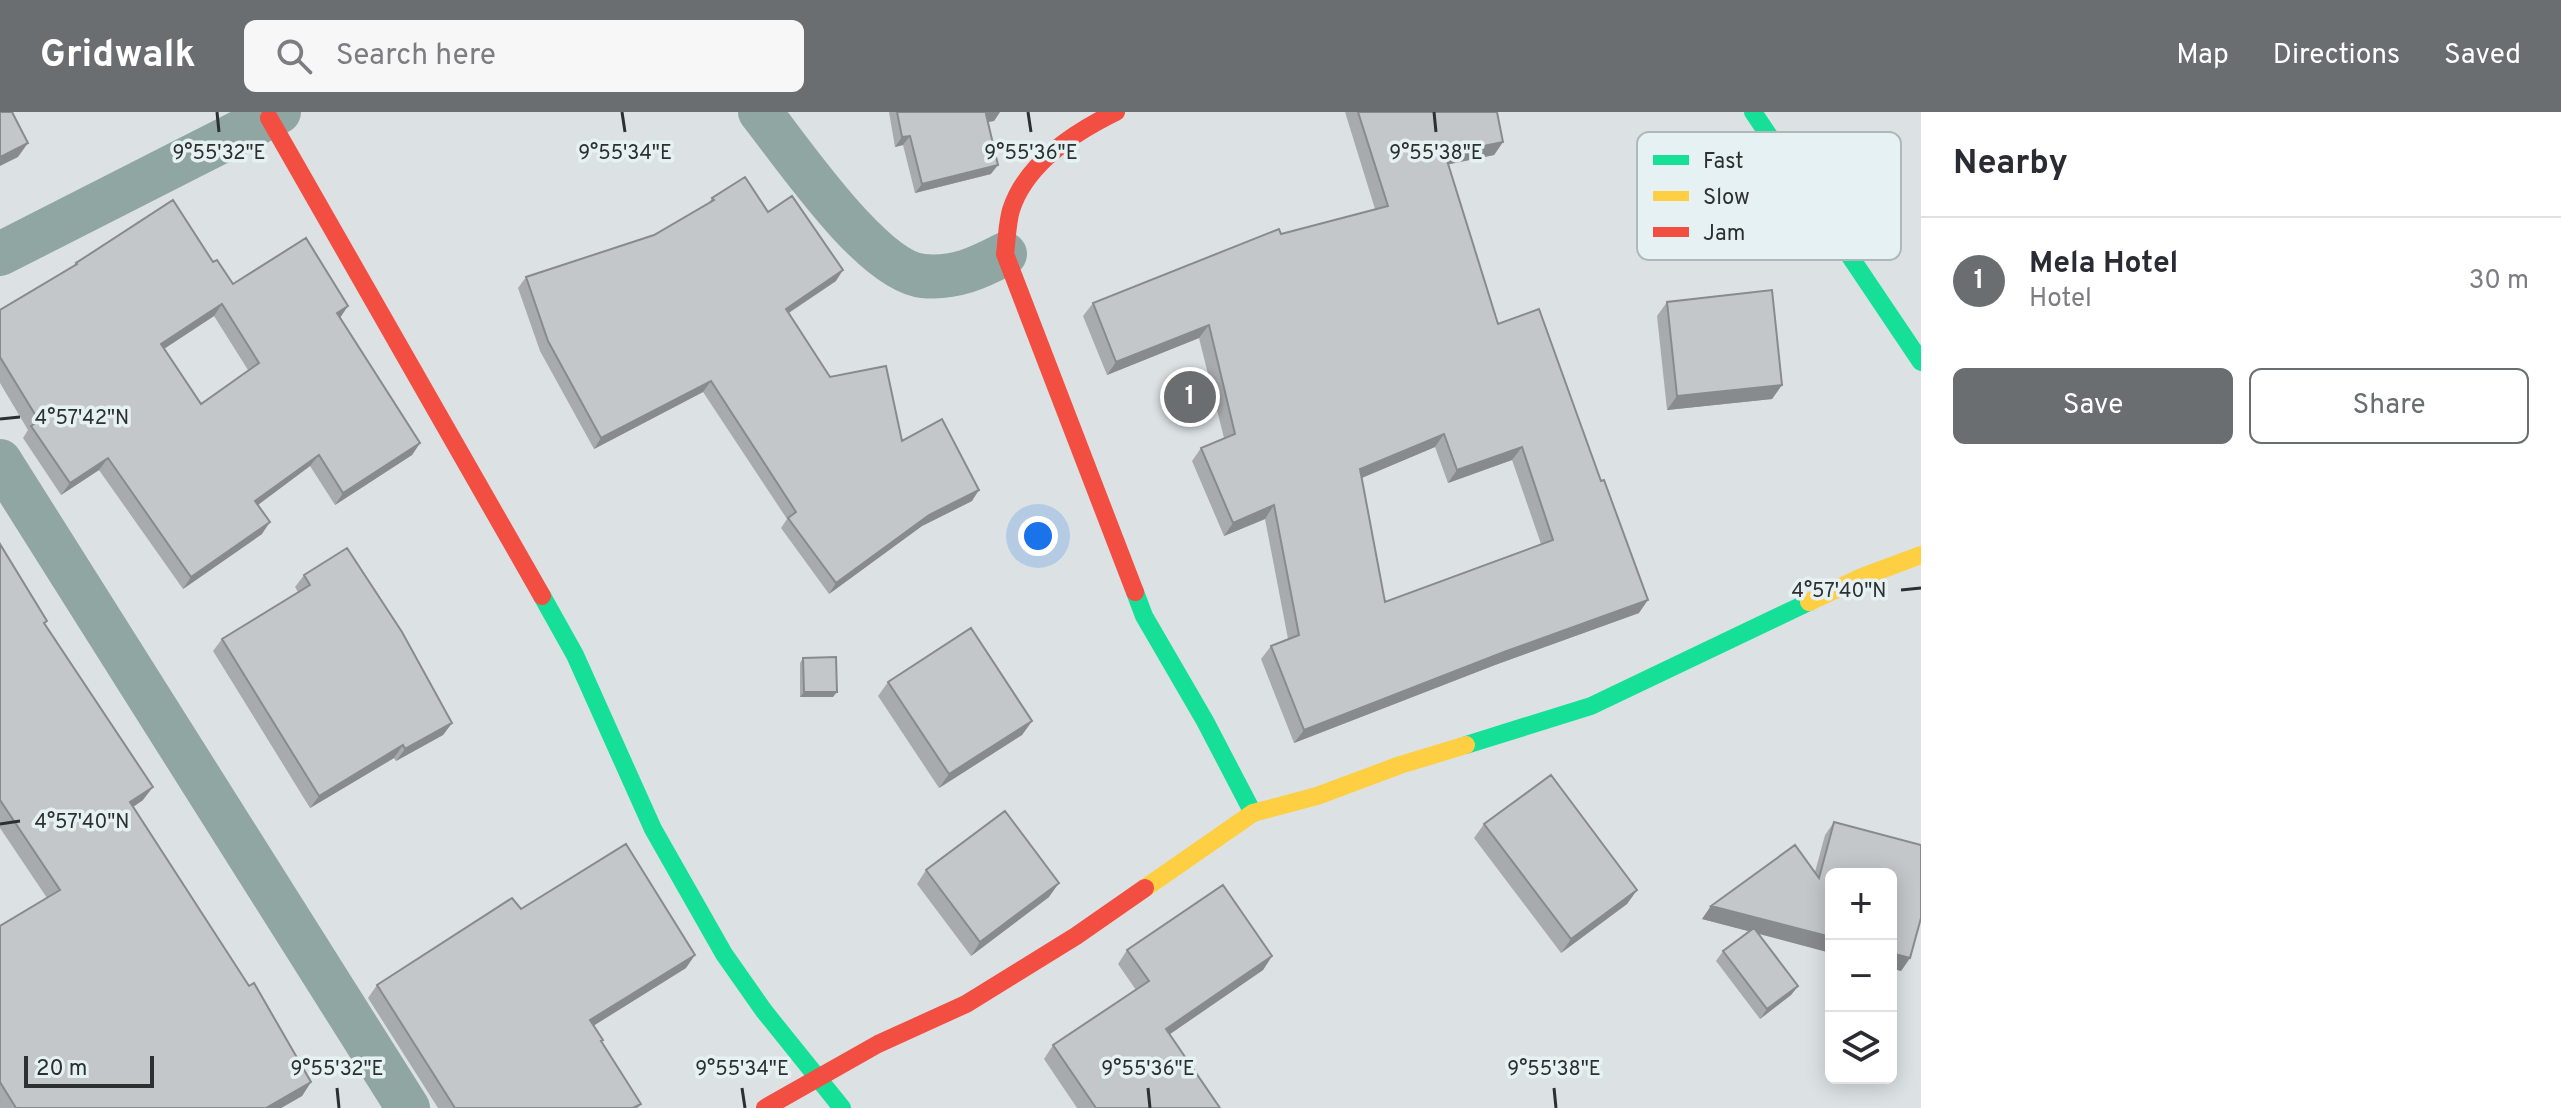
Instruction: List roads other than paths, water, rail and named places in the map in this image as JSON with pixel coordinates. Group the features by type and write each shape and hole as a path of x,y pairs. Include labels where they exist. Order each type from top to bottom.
{"main road":[{"path":"1116,112 1089,124 1033,170 1012,208 1005,254 1144,616 1205,721 1253,813"},
{"path":"1753,112 1766,132"},
{"path":"274,115 575,655 653,829 724,954 842,1108"},
{"path":"1852,260 1921,362"},
{"path":"765,1108 878,1044 978,997 1076,936 1253,813 1317,796 1400,765 1591,706 1862,577 1921,555"}],"street":[{"path":"760,112 845,222 890,261 921,276 968,273 1005,254"},
{"path":"0,254 274,115"},
{"path":"0,461 408,1108"}],"place":[{"name":"Mela Hotel","path":"1190,397"}]}
